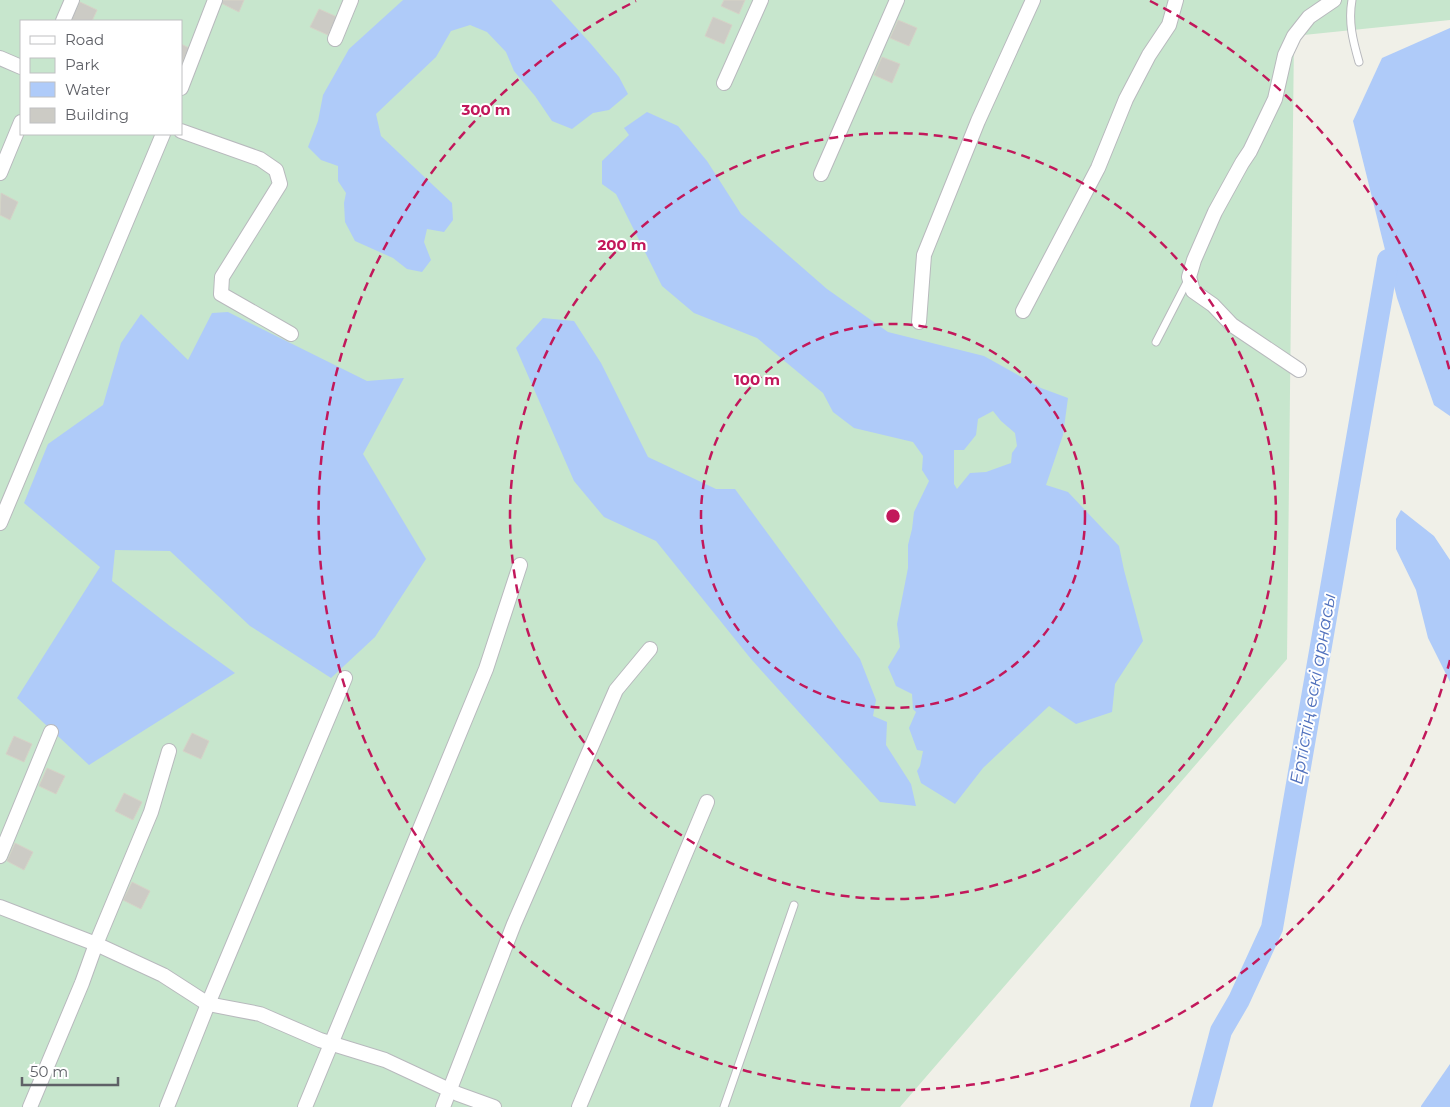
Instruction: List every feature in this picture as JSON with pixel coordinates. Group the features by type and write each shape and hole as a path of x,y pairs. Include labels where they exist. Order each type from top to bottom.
{"street":[{"path":"63,20 72,0"},
{"path":"182,85 215,0"},
{"path":"335,39 351,0"},
{"path":"724,83 761,0"},
{"path":"821,174 897,0"},
{"path":"919,322 924,255 978,121 1033,0"},
{"path":"1023,311 1098,168 1126,99 1149,55 1169,25 1176,0"},
{"path":"1299,370 1232,325 1213,305 1194,291 1189,277 1194,260 1215,212 1250,151 1275,100 1286,55 1294,36 1309,17 1334,0"},
{"path":"0,58 20,67"},
{"path":"0,173 20,124"},
{"path":"182,131 260,159 276,170 280,184 222,277 222,294 291,334"},
{"path":"0,523 163,135"},
{"path":"305,1107 486,669 520,565"},
{"path":"443,1107 514,924 616,690 650,649"},
{"path":"167,1107 208,1004 345,678"},
{"path":"0,856 51,732"},
{"path":"30,1107 151,812 169,751"},
{"path":"578,1107 707,802"},
{"path":"0,907 96,944 163,975 208,1004 260,1014 320,1040 385,1060 450,1091 494,1107"}],"lane":[{"path":"1352,0 1350,22 1359,62"},
{"path":"1156,342 1189,277"},
{"path":"724,1107 794,905"}],"green space":[{"path":"0,0 1450,0 1450,20 1294,36 1287,659 900,1107 0,1107"}],"water":[{"path":"403,0 551,0 619,77 628,94 609,110 593,113 572,129 552,121 535,96 514,71 506,52 487,32 470,25 451,31 436,57 376,114 381,136 452,203 453,220 444,232 427,229 424,242 431,260 422,272 407,269 393,258 355,241 345,222 344,203 346,193 338,181 338,166 321,160 308,147 318,121 323,95 349,49"},
{"path":"1450,28 1450,416 1434,405 1397,298 1353,121 1382,58"},
{"path":"647,112 678,126 707,161 741,214 827,289 888,332 984,356 1041,388 1068,398 1063,435 1046,485 1068,492 1119,546 1143,641 1115,684 1112,712 1076,724 1049,706 983,768 955,804 921,783 917,771 923,751 917,750 909,728 916,712 913,709 912,694 896,686 888,667 900,647 897,624 908,568 908,545 914,512 929,481 922,470 923,456 913,442 854,428 833,412 823,393 757,338 694,313 662,286 616,194 602,184 602,161 629,135 624,128","holes":["993,411 1015,433 1017,446 1012,453 1011,463 986,472 970,473 957,489 954,484 954,450 964,450 976,435 978,419"]},
{"path":"228,312 367,381 404,378 363,454 426,559 375,637 331,678 250,626 170,551 115,550 112,581 235,673 89,765 17,698 100,567 24,503 48,444 103,405 121,343 141,314 188,360 212,313"},
{"path":"543,318 574,321 601,363 648,457 716,489 735,489 860,659 876,700 873,716 887,722 886,745 911,784 916,806 880,802 751,659 656,541 604,517 574,481 516,348"},
{"path":"1401,510 1434,536 1450,560 1450,682 1428,638 1416,590 1396,549 1396,519"},
{"path":"1450,1064 1450,1107 1421,1107 1421,1106"}],"building":[{"path":"223,0 244,0 239,12 221,3"},
{"path":"724,0 745,0 739,14 721,6"},
{"path":"80,2 97,10 92,20 71,20"},
{"path":"319,9 337,17 328,35 310,27"},
{"path":"713,17 732,25 724,44 705,36"},
{"path":"898,20 917,28 909,46 890,38"},
{"path":"182,44 189,48 182,62"},
{"path":"882,57 900,64 892,83 874,75"},
{"path":"1,193 18,202 10,220 0,215"},
{"path":"192,733 209,741 201,759 183,751"},
{"path":"14,736 32,744 24,762 6,754"},
{"path":"47,768 65,776 56,794 39,786"},
{"path":"124,793 142,802 133,820 115,811"},
{"path":"15,843 33,852 24,870 7,861"},
{"path":"132,882 150,891 141,909 123,900"}],"waterway":[{"name":"Ертістің ескі арнасы","path":"1201,1107 1221,1031 1239,1000 1272,928 1388,260"}]}
